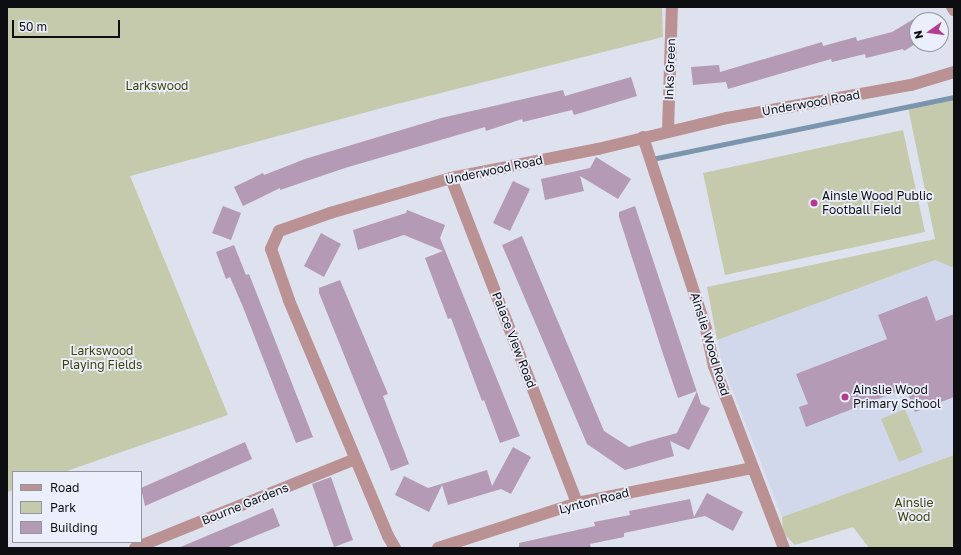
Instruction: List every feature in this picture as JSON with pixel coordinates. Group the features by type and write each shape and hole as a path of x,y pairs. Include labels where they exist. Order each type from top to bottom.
{"street":[{"name":"Inks Green","path":"668,131 672,7"},
{"name":"Underwood Road","path":"355,459 289,300 271,249 278,231 330,213 451,178 727,118 911,85 954,72"},
{"name":"Ainslie Wood Road","path":"643,137 706,329 714,366 784,548"},
{"name":"Palace View Road","path":"451,178 578,503"},
{"path":"355,459 388,536 395,548"},
{"name":"Bourne Gardens","path":"135,548 355,459"},
{"name":"Lynton Road","path":"438,548 578,503 752,468"}],"shaded area":[{"name":"Ainslie Wood Primary School","path":"935,260 954,268 954,455 782,517 722,363 717,340"}],"green space":[{"path":"7,7 662,7 663,37 397,104 130,176 228,415 67,471 12,471 12,490 7,492"},
{"path":"954,97 954,268 935,260 717,340 707,287 935,239 908,107"},
{"name":"Ainsle Wood Public Football Field","path":"903,130 925,232 725,275 703,173"},
{"path":"905,409 923,452 899,462 881,419"},
{"name":"Ainslie Wood","path":"954,455 954,548 869,548 853,527 795,545 783,533 782,517"}],"building":[{"path":"909,22 909,48 904,51 903,49 866,58 865,54 832,62 831,59 728,89 726,82 693,85 691,67 719,65 720,72 822,42 823,46 856,37 857,41 892,32"},
{"path":"631,77 637,96 574,115 572,110 523,122 522,119 486,131 485,127 345,168 280,190 280,188 243,206 234,187 263,173 264,175 305,159 441,118 563,90 565,96"},
{"path":"596,157 631,179 618,199 580,176 584,191 545,200 541,179 590,168"},
{"path":"513,181 530,189 510,231 493,223"},
{"path":"223,206 241,213 231,240 212,233"},
{"path":"635,206 697,391 678,398 619,217 619,212"},
{"path":"407,210 445,225 440,238 520,436 500,443 484,400 482,401 451,318 448,319 425,258 443,251 404,235 358,250 353,230 406,213"},
{"path":"321,233 341,244 324,277 304,266"},
{"path":"522,236 604,431 629,447 677,433 697,391 701,404 710,408 689,450 670,441 674,456 625,470 587,444 502,245"},
{"path":"234,245 246,275 249,274 313,437 296,443 243,307 230,277 226,279 216,252"},
{"path":"340,280 388,394 383,396 409,464 391,471 319,293 319,288"},
{"name":"Ainslie Wood Primary School","path":"927,296 936,321 954,314 954,397 915,412 906,388 806,427 799,407 808,404 796,374 887,339 878,315"},
{"path":"245,442 252,459 145,506 142,488"},
{"path":"513,447 531,457 511,494 501,489 448,505 442,485 429,512 395,495 404,476 428,488 487,470 492,486"},
{"path":"331,477 353,540 334,547 312,484"},
{"path":"707,493 743,512 733,531 705,516 624,533 624,537 590,544 591,548 519,548 519,543 595,526 594,522 630,515 629,511 690,499 694,517"},
{"path":"273,508 280,526 226,548 178,548"}],"waterway":[{"path":"652,159 954,97"}],"place":[{"name":"Ainsle Wood Public Football Field","path":"814,203"},
{"name":"Ainslie Wood Primary School","path":"845,397"}],"park label":[{"name":"Larkswood","path":"157,86"},
{"name":"Larkswood Playing Fields","path":"102,358"}]}
